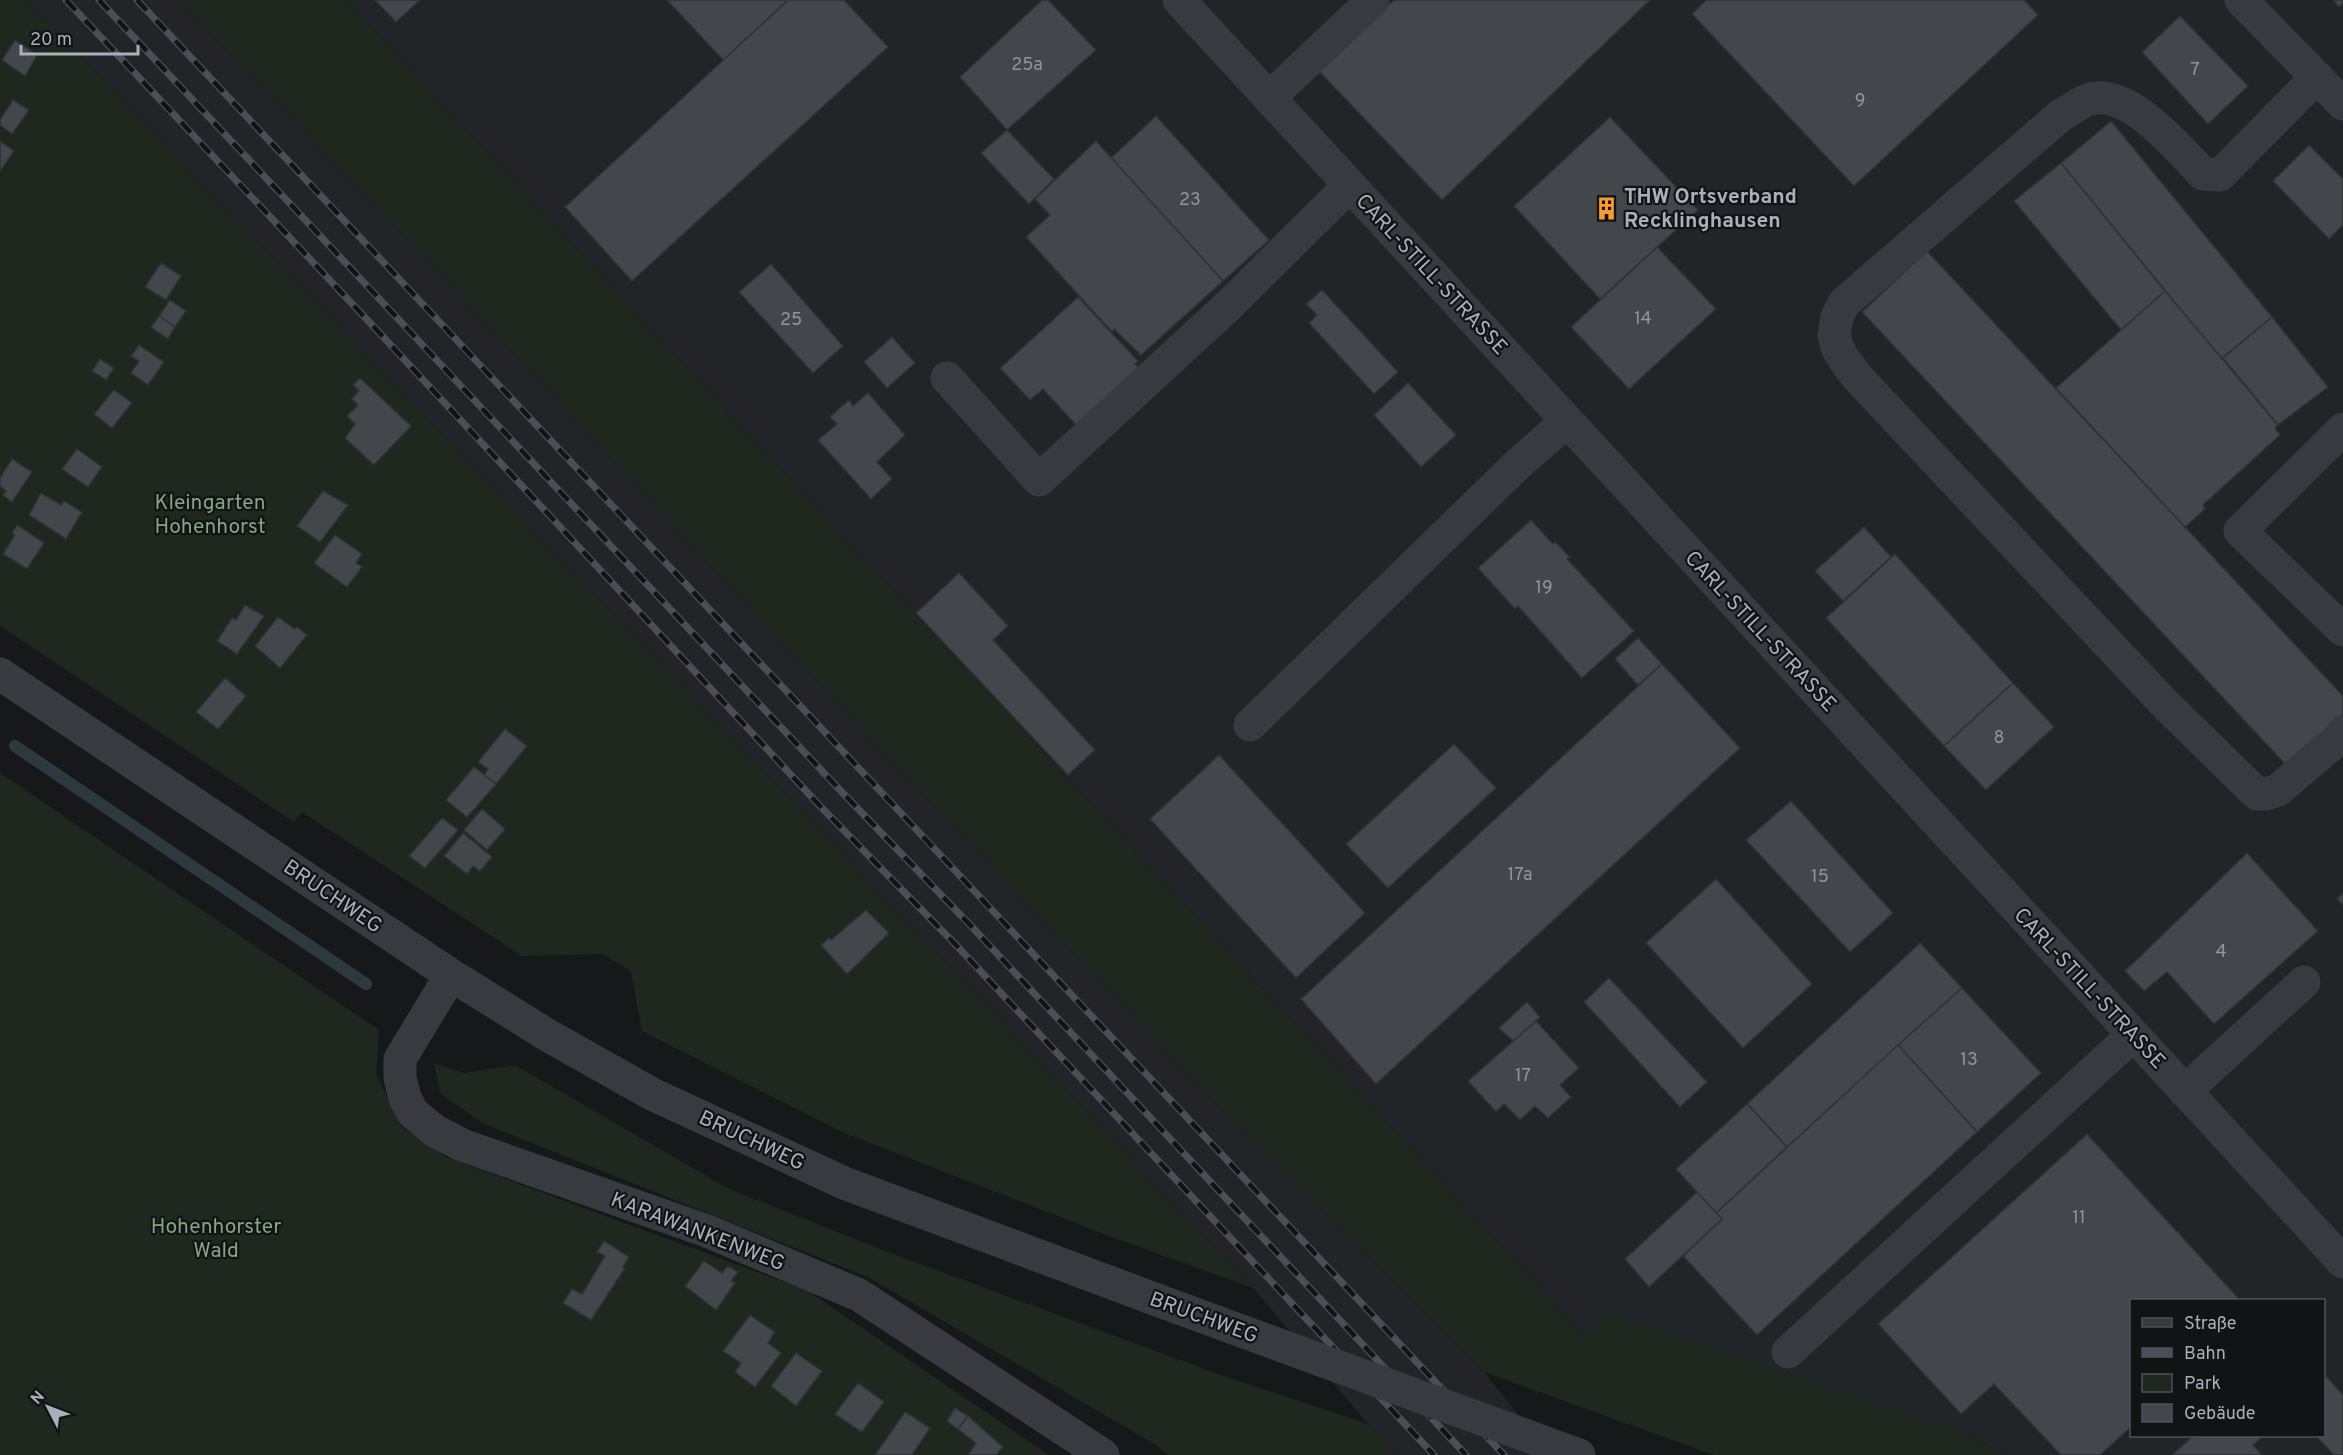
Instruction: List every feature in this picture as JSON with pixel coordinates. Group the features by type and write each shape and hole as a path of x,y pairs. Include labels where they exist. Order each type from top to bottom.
{"street":[{"name":"CARL-STILL-STRASSE","path":"1179,0 2343,1262"},
{"path":"1269,98 1373,0"},
{"path":"2241,0 2332,85 2220,175 2203,174 2155,125 2127,105 2111,100 2090,98 2061,116 1844,303 1834,335 1837,347 1845,361 1894,418 2164,704 2257,794 2278,790 2338,739 2343,732"},
{"path":"947,378 1039,480 1227,307 1350,185"},
{"path":"1250,725 1519,464 1567,421"},
{"path":"2343,429 2240,531 2343,630"},
{"name":"BRUCHWEG","path":"0,674 451,975 549,1036 652,1094 844,1183 1579,1455"},
{"name":"KARAWANKENWEG","path":"451,975 400,1059 400,1078 405,1098 414,1113 435,1131 462,1145 707,1231 859,1294 1103,1455"},
{"path":"2186,1091 2304,982"},
{"path":"1788,1352 2133,1035"}],"shaded area":[{"path":"27,0 178,0 425,258 878,747 1238,1127 1484,1372 1551,1455 1396,1455 1253,1288 943,959"},
{"path":"346,0 2343,0 2343,1455 2004,1455 1971,1436 1585,1336"}],"green space":[{"name":"Kleingarten Hohenhorst","path":"0,0 27,0 943,959 1253,1288 1112,1237 842,1132 642,1031 631,972 603,954 522,956 302,812 294,822 0,626"},
{"path":"178,0 346,0 1585,1336 1610,1313 1971,1436 2004,1455 1714,1455 1484,1372 1238,1127 878,747 425,258"},
{"name":"Hohenhorster Wald","path":"0,773 379,1030 376,1074 401,1126 446,1157 808,1291 1049,1455 0,1455"},
{"path":"434,1063 464,1073 515,1065 729,1189 885,1251 1226,1377 1368,1424 1396,1455 1169,1455 1151,1442 868,1277 484,1124 440,1093"}],"building":[{"path":"375,0 420,0 396,22"},
{"path":"667,0 788,0 724,61"},
{"path":"788,0 844,0 888,47 632,281 565,207"},
{"path":"1042,0 1048,0 1096,50 1007,130 960,77"},
{"path":"1394,0 1650,0 1442,200 1319,71"},
{"path":"1706,0 2024,0 2038,15 1854,186 1692,14"},
{"path":"2333,0 2343,0 2343,3 2339,7"},
{"path":"2180,16 2248,86 2208,124 2142,52"},
{"path":"15,40 37,55 25,76 2,60"},
{"path":"13,100 29,110 12,134 0,125 0,120"},
{"path":"1156,116 1269,240 1223,281 1111,158"},
{"name":"THW Ortsverband Recklinghausen","path":"1610,117 1698,210 1600,299 1514,206"},
{"path":"2111,121 2272,317 2221,359 2061,163"},
{"path":"1007,130 1054,179 1029,204 981,153"},
{"path":"0,141 14,151 0,171"},
{"path":"1096,141 1223,281 1141,355 1114,329 1112,332 1026,237 1050,215 1035,199"},
{"path":"2309,145 2343,179 2343,225 2329,239 2273,181"},
{"path":"2061,163 2165,291 2121,330 2014,201"},
{"name":"THW Ortsverband Recklinghausen","path":"1657,247 1716,309 1629,389 1571,327"},
{"path":"1927,251 2343,696 2343,714 2287,766 1862,312"},
{"path":"161,263 181,276 166,300 145,287"},
{"path":"771,264 843,346 813,373 739,292"},
{"path":"1322,290 1398,372 1374,394 1309,323 1317,315 1306,304"},
{"path":"2165,291 2278,425 2275,428 2280,435 2203,505 2205,509 2185,527 2056,388"},
{"path":"1078,297 1138,361 1135,364 1139,368 1076,425 1043,389 1030,400 1000,368"},
{"path":"170,300 186,311 175,327 159,316"},
{"path":"159,316 175,327 168,339 151,327"},
{"path":"2272,317 2328,387 2278,425 2223,358"},
{"path":"892,337 915,363 887,388 864,362"},
{"path":"139,345 164,362 148,385 131,373 139,361 131,356"},
{"path":"100,359 114,368 106,380 92,371"},
{"path":"360,378 411,426 374,465 345,438 355,424 347,416 358,405 352,399 359,390 353,385"},
{"path":"1408,383 1456,435 1421,467 1374,415"},
{"path":"114,390 132,403 112,428 94,414"},
{"path":"868,393 905,435 877,462 892,479 871,499 818,440 837,424 830,417 849,400 853,406"},
{"path":"77,449 102,467 88,487 62,469"},
{"path":"12,459 32,472 12,502 3,495 6,491 0,486 0,478"},
{"path":"323,491 348,505 320,542 297,526"},
{"path":"41,493 61,505 64,501 82,512 66,539 29,515"},
{"path":"1531,520 1553,544 1555,542 1570,557 1567,559 1634,631 1582,678 1518,606 1515,609 1478,568"},
{"path":"17,525 44,543 27,569 3,554 15,535 12,533"},
{"path":"1864,527 1891,557 1843,601 1815,571"},
{"path":"335,535 362,554 356,563 362,567 347,587 314,563"},
{"path":"1895,554 2013,683 1944,746 1826,618"},
{"path":"959,573 1008,626 993,640 1095,750 1068,775 916,613"},
{"path":"245,605 264,616 237,654 217,641 232,618 236,620"},
{"path":"278,617 307,635 280,668 255,646"},
{"path":"1638,638 1662,664 1638,685 1615,659"},
{"path":"1662,664 1740,748 1376,1084 1301,999"},
{"path":"225,678 246,696 218,729 196,712"},
{"path":"2013,683 2054,727 1986,790 1944,746"},
{"path":"505,729 527,746 496,784 484,775 488,769 478,762"},
{"path":"1454,744 1496,788 1388,888 1346,844"},
{"path":"1219,755 1365,913 1296,978 1150,819"},
{"path":"474,767 496,784 467,817 446,800"},
{"path":"1791,801 1893,913 1850,952 1746,840"},
{"path":"482,809 505,829 487,850 464,830"},
{"path":"442,818 458,830 425,868 409,856"},
{"path":"463,833 492,857 480,871 473,866 467,874 444,856"},
{"path":"2247,853 2318,931 2214,1024 2167,972 2144,991 2125,971"},
{"path":"1716,879 1812,984 1743,1048 1646,943"},
{"path":"2343,893 2343,905 2337,899"},
{"path":"866,910 889,933 847,974 821,945 829,938 831,940"},
{"path":"1920,943 1962,988 1787,1147 1747,1104"},
{"path":"1609,978 1707,1082 1680,1107 1584,1002"},
{"path":"1962,988 2041,1073 1977,1132 1898,1045"},
{"path":"1527,1002 1540,1017 1514,1042 1499,1028"},
{"path":"1536,1021 1579,1068 1560,1085 1571,1097 1548,1118 1535,1106 1520,1120 1504,1104 1496,1112 1468,1081"},
{"path":"1898,1045 1977,1132 1757,1335 1683,1256 1722,1219 1716,1213"},
{"path":"1747,1104 1787,1147 1716,1213 1676,1169"},
{"path":"2087,1134 2239,1299 2130,1299 2130,1428 2100,1455 2061,1455 1994,1384 1961,1414 1878,1324"},
{"path":"1697,1192 1722,1219 1649,1287 1625,1259"},
{"path":"604,1241 629,1257 623,1267 625,1268 591,1320 563,1303 572,1289 582,1294 605,1256 597,1252"},
{"path":"704,1261 722,1273 728,1266 738,1272 731,1281 735,1283 716,1310 685,1286"},
{"path":"750,1315 775,1332 768,1343 781,1353 755,1387 735,1372 741,1363 723,1351"},
{"path":"796,1353 822,1371 796,1406 771,1386"},
{"path":"2325,1375 2343,1395 2343,1455 2334,1455 2317,1437 2325,1437"},
{"path":"858,1383 884,1402 862,1432 835,1414"},
{"path":"955,1408 968,1416 958,1429 947,1421"},
{"path":"905,1412 930,1428 912,1455 875,1455"},
{"path":"968,1416 1003,1447 996,1455 968,1455 976,1443 958,1429"},
{"path":"2192,1437 2262,1437 2253,1445 2262,1455 2172,1455"}],"waterway":[{"path":"15,746 366,984"}],"railway":[{"path":"66,0 820,806 955,944 1434,1455"},
{"path":"99,0 1466,1455"},
{"path":"137,0 1504,1455"}],"place":[{"name":"THW Ortsverband Recklinghausen","path":"1606,208"}]}
